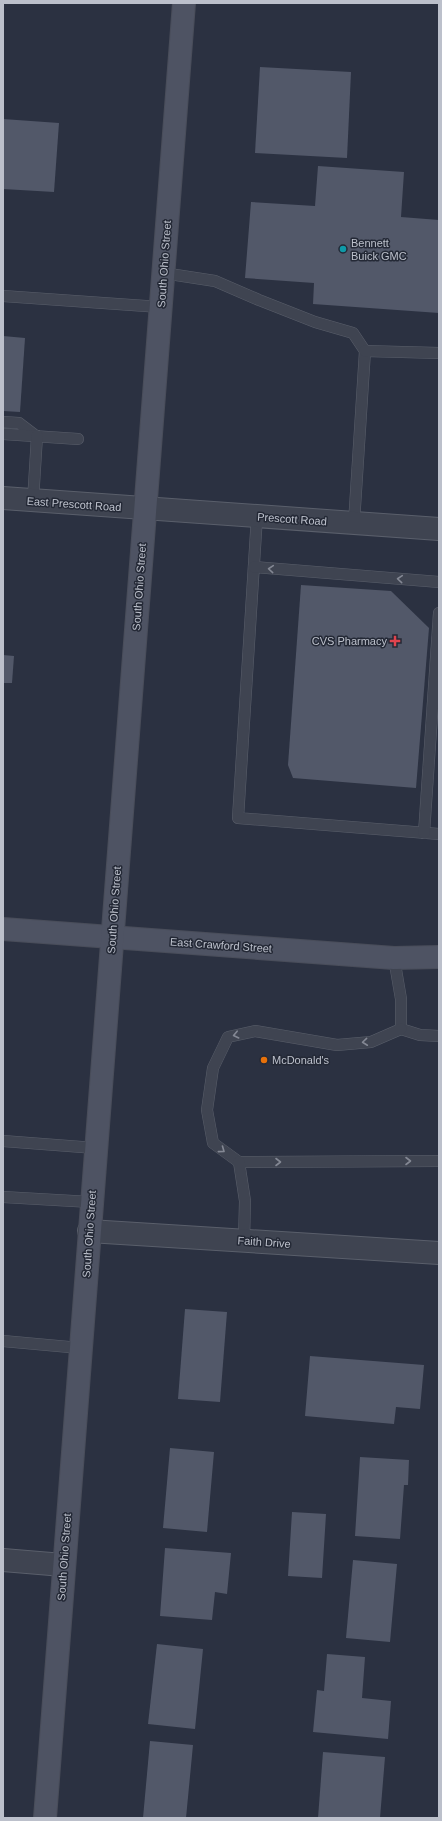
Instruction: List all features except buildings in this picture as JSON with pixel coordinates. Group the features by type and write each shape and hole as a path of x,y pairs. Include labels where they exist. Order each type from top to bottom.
{"main road":[{"name":"South Ohio Street","path":"45,1818 111,938 184,3"},
{"name":"East Crawford Street","path":"3,929 394,958 439,957"}],"street":[{"name":"East Prescott Road","path":"3,498 145,509"},
{"name":"Prescott Road","path":"145,509 439,529"},
{"name":"Faith Drive","path":"89,1231 439,1254"},
{"path":"3,1560 63,1565"}],"lane":[{"path":"163,273 215,281 315,322 353,333 365,351 354,523"},
{"path":"3,296 160,306"},
{"path":"365,351 439,353"},
{"path":"3,422 19,423 36,436"},
{"path":"3,434 78,439"},
{"path":"33,501 36,436"},
{"path":"257,516 238,818 439,834"},
{"path":"254,567 439,582"},
{"path":"424,833 439,613"},
{"path":"394,958 401,999 401,1029"},
{"path":"439,1036 420,1036 401,1029 371,1042 338,1044 255,1031 228,1037 213,1068 207,1110 213,1143 239,1162 439,1161"},
{"path":"3,1141 95,1148"},
{"path":"239,1162 245,1201 244,1241"},
{"path":"3,1197 91,1202"},
{"path":"3,1341 80,1348"}],"place":[{"name":"Bennett Buick GMC","path":"343,249"},
{"name":"CVS Pharmacy","path":"395,641"},
{"name":"McDonald's","path":"264,1060"}]}
